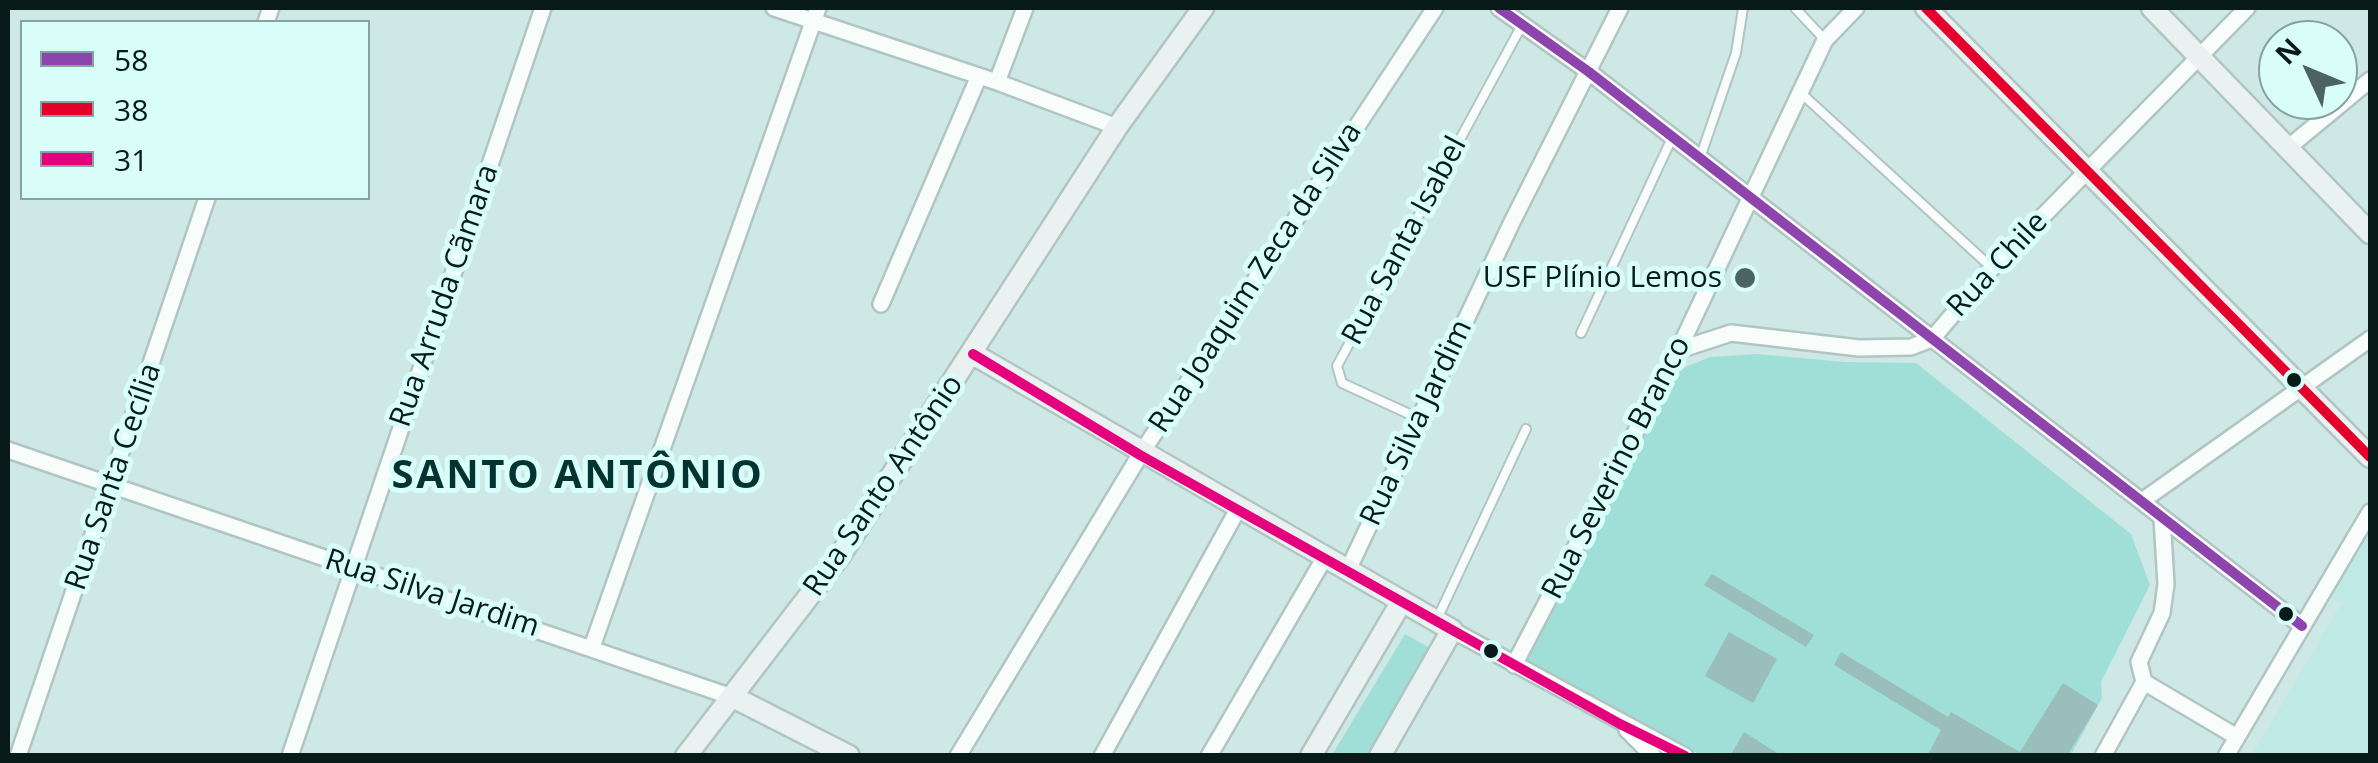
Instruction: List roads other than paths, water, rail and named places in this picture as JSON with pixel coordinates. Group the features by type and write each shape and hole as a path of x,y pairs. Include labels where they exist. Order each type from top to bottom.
{"main road":[{"name":"Rua Santo Antônio","path":"686,756 735,698 840,557 1117,127 1203,8"},
{"path":"1926,8 2370,457"},
{"path":"2152,8 2370,234"},
{"path":"973,354 1140,455 1444,626 1380,756"},
{"path":"1311,756 1402,601"},
{"name":"Rua Silva Jardim","path":"735,698 849,756"}],"street":[{"name":"Rua Arruda Cãmara","path":"290,756 543,8"},
{"path":"774,8 816,14 1117,127"},
{"path":"997,82 1025,8"},
{"name":"Rua Joaquim Zeca da Silva","path":"958,756 1140,455 1434,8"},
{"path":"1499,8 1589,72 2302,626"},
{"name":"Rua Silva Jardim","path":"1348,570 1620,8"},
{"name":"Rua Severino Branco","path":"1514,664 1678,351 1826,40 1856,8"},
{"name":"Rua Chile","path":"1678,351 1732,333 1860,348 1911,347 1932,338 1992,268 2247,8"},
{"path":"592,646 816,14"},
{"path":"881,304 979,76"},
{"path":"2289,147 2370,80"},
{"name":"Rua Santa Cecília","path":"18,756 206,200"},
{"path":"2142,501 2370,339"},
{"name":"Rua Silva Jardim","path":"8,450 354,570 592,646 735,698"},
{"path":"1102,756 1238,509"},
{"path":"2226,756 2370,512"},
{"path":"2104,756 2144,682 2139,662 2162,613 2166,584 2162,519"},
{"path":"1209,756 1325,556"},
{"path":"1444,626 1685,756"},
{"path":"2144,682 2237,736"},
{"path":"1620,724 1654,756"}],"lane":[{"path":"1700,158 1736,53 1743,8"},
{"path":"1796,8 1826,40"},
{"name":"Rua Santa Isabel","path":"1420,418 1342,383 1337,366 1522,25"},
{"path":"1802,94 1992,268"},
{"path":"1581,333 1672,138"},
{"path":"1444,626 1526,429"}],"place":[{"name":"USF Plínio Lemos","path":"1745,278"}],"district":[{"name":"SANTO ANTÔNIO","path":"578,477"}]}
